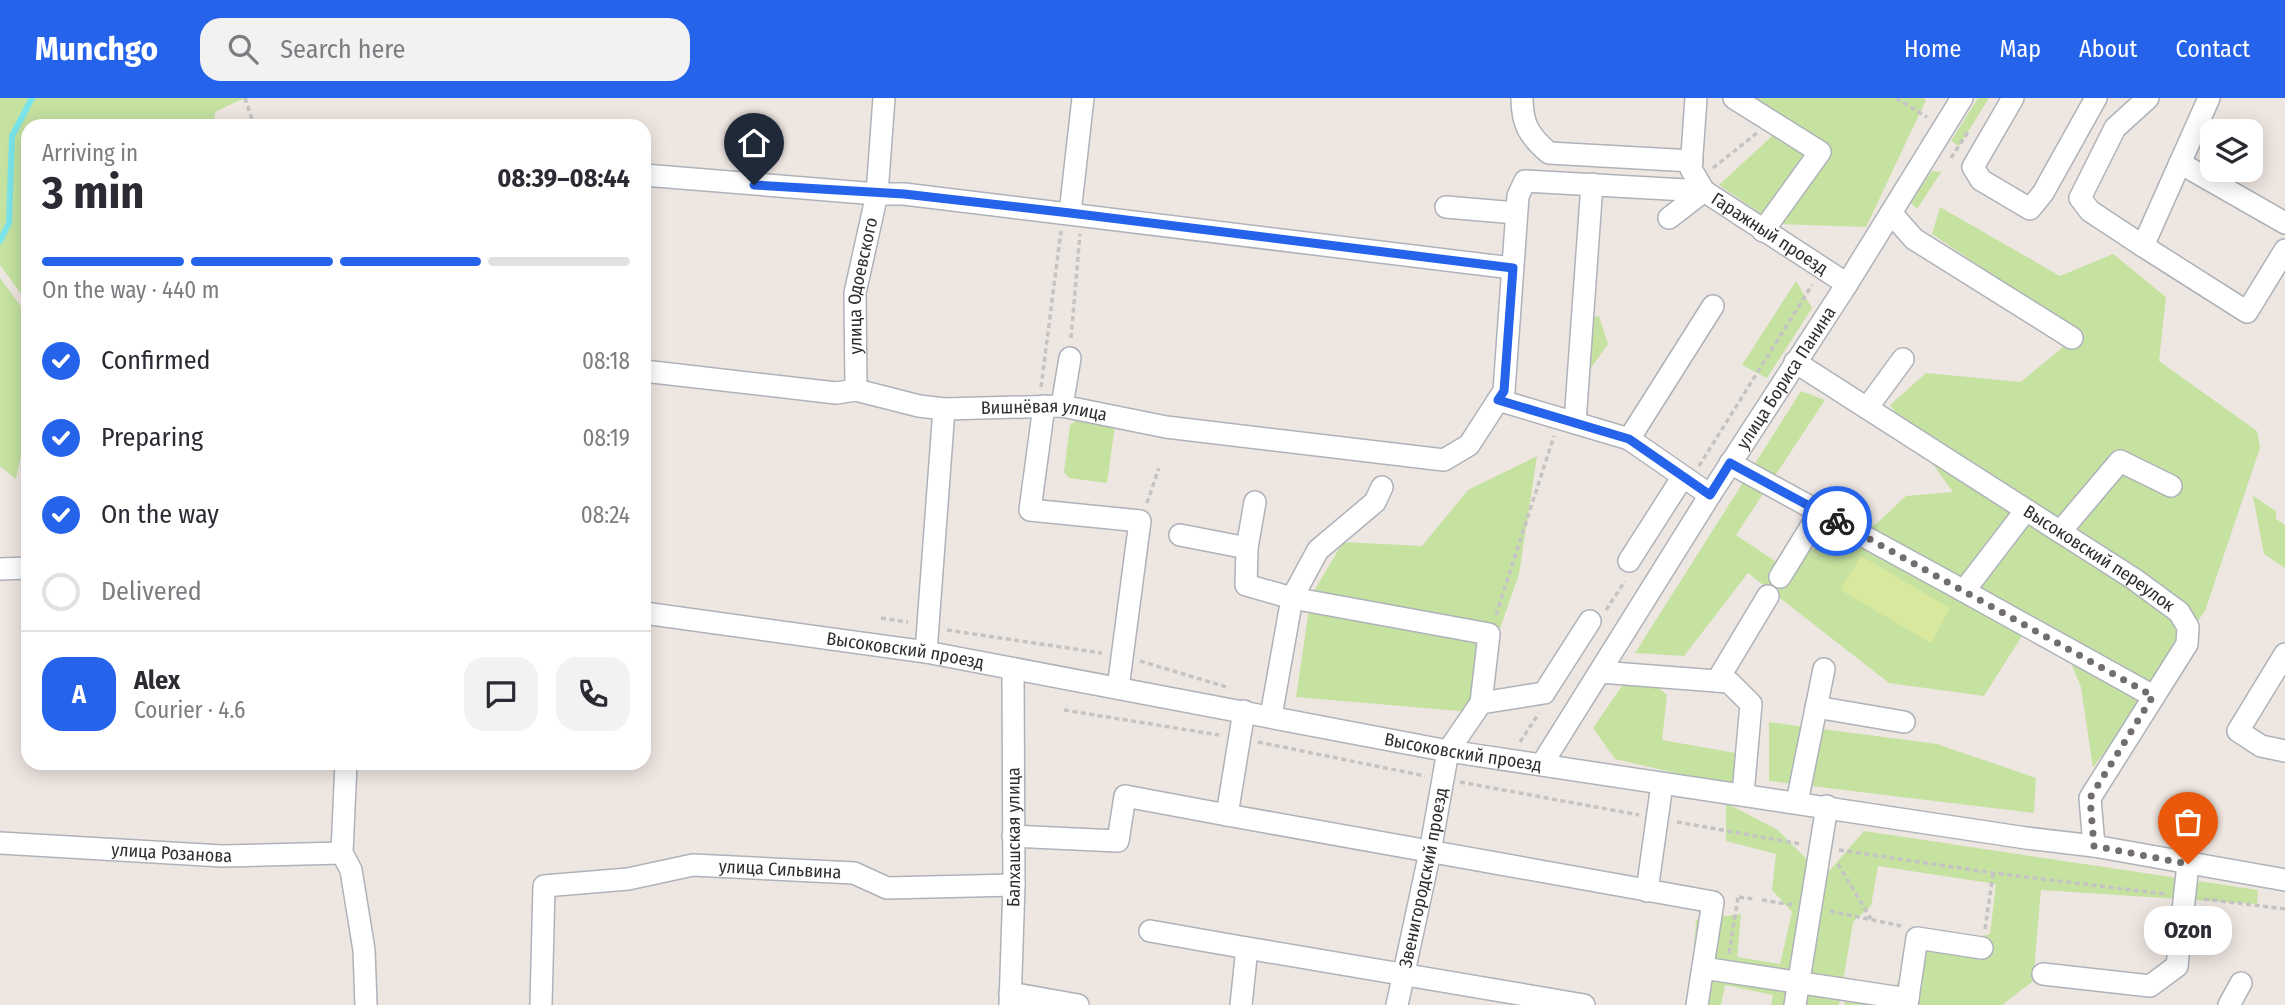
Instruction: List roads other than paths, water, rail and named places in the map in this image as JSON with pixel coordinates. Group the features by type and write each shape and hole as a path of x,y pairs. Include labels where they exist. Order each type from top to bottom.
{"street":[{"name":"улица Одоевского","path":"856,390 855,293 877,194 884,98"},
{"path":"1071,213 1083,98"},
{"path":"1522,98 1522,118 1535,142 1549,153 1698,177"},
{"path":"1669,218 1698,177 1696,98"},
{"path":"1734,98 1820,152 1763,231"},
{"name":"улица Бориса Панина","path":"1542,764 1962,98"},
{"path":"2013,98 1973,166 1981,180 2030,209 2043,192 2096,98"},
{"path":"2148,98 2115,128 2080,198 2090,212 2247,312 2285,250"},
{"path":"2143,246 2209,98"},
{"path":"1549,153 1557,182"},
{"path":"2180,163 2285,223"},
{"path":"651,176 904,194 1513,268"},
{"path":"1698,177 1592,184 1525,181 1518,195 1504,391 1498,400 1629,439 1710,495"},
{"name":"Гаражный проезд","path":"1698,177 1763,231 1847,284"},
{"path":"1567,420 1592,184"},
{"path":"1446,207 1517,213"},
{"path":"1891,214 1914,239 2072,338"},
{"path":"1629,439 1713,306"},
{"path":"1070,358 1048,406 1030,510 1140,521 1118,688"},
{"path":"1867,408 1903,359"},
{"name":"Высоковский переулок","path":"1795,362 2134,579 2179,612 2188,627 2187,644 2090,798 2094,846"},
{"name":"Вишнёвая улица","path":"651,372 836,393 856,390 919,406 944,409 1048,406 1167,427 1444,460 1469,445 1498,400"},
{"path":"926,652 944,409"},
{"path":"2060,532 2120,461 2171,486"},
{"path":"1730,463 2153,696"},
{"path":"1629,561 1682,478"},
{"path":"1271,716 1292,598 1318,550 1375,502 1382,487"},
{"path":"1255,502 1247,548 1245,585 1292,598 1489,634 1481,703 1448,751"},
{"path":"1964,591 2026,510"},
{"path":"1780,577 1820,512"},
{"path":"1180,535 1247,548"},
{"path":"1717,681 1768,596"},
{"name":"Высоковский проезд","path":"651,614 926,652 1448,751 2094,846 2285,880"},
{"path":"1481,703 1545,693 1590,621"},
{"path":"2285,654 2238,731 2261,746 2285,751"},
{"name":"Балхашская улица","path":"1010,999 1014,885 1013,669"},
{"path":"1797,802 1824,669"},
{"path":"1600,672 1729,682 1751,704 1742,794"},
{"path":"1816,707 1904,722"},
{"path":"1227,815 1244,711"},
{"name":"Звенигородский проезд","path":"1397,1005 1430,852 1448,751"},
{"path":"346,770 342,853 351,870 364,950 366,1005"},
{"path":"1647,891 1662,784"},
{"path":"1013,836 1118,841 1125,796 1713,902 1697,1005"},
{"path":"1795,1005 1827,806"},
{"name":"улица Розанова","path":"0,843 222,856 342,853"},
{"path":"2043,974 2150,986 2177,966 2188,864"},
{"name":"улица Сильвина","path":"541,1005 544,886 628,879 693,865 854,873 887,888 1014,885"},
{"path":"1150,931 1552,1003 1584,1005"},
{"path":"1703,968 1908,1002 1917,938 1982,948"},
{"path":"1241,1005 1247,948"},
{"path":"2229,1005 2241,983"},
{"path":"1010,999 1078,1005"}],"waterway":[{"path":"0,241 9,223 12,136 32,98"}],"place":[{"name":"Ozon","path":"2188,864"}]}
